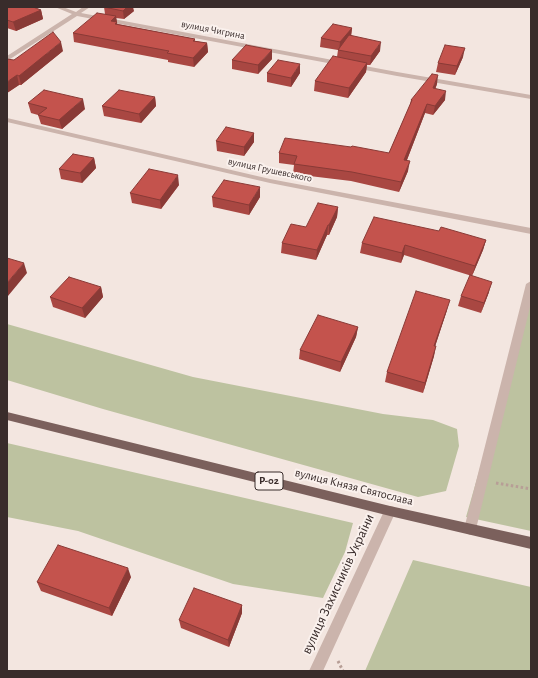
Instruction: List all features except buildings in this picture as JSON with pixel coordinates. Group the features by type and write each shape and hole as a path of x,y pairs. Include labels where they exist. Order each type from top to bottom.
{"main road":[{"name":"вулиця Князя Святослава","path":"7,416 390,511 531,543"}],"street":[{"name":"вулиця Чигрина","path":"58,7 76,14 390,73 531,97"},
{"path":"7,59 87,7"},
{"name":"вулиця Грушевського","path":"7,120 270,181 531,231"},
{"path":"470,529 531,284"},
{"name":"вулиця Захисників України","path":"316,671 390,511"}],"path":[{"path":"493,482 531,489"}],"green space":[{"path":"531,290 531,531 466,517"},
{"path":"7,324 193,377 383,414 433,420 457,429 459,446 446,491 418,497 103,409 7,380"},
{"path":"7,443 353,523 345,552 323,598 233,584 78,531 7,517"},
{"path":"413,560 531,587 531,671 365,671"}]}
